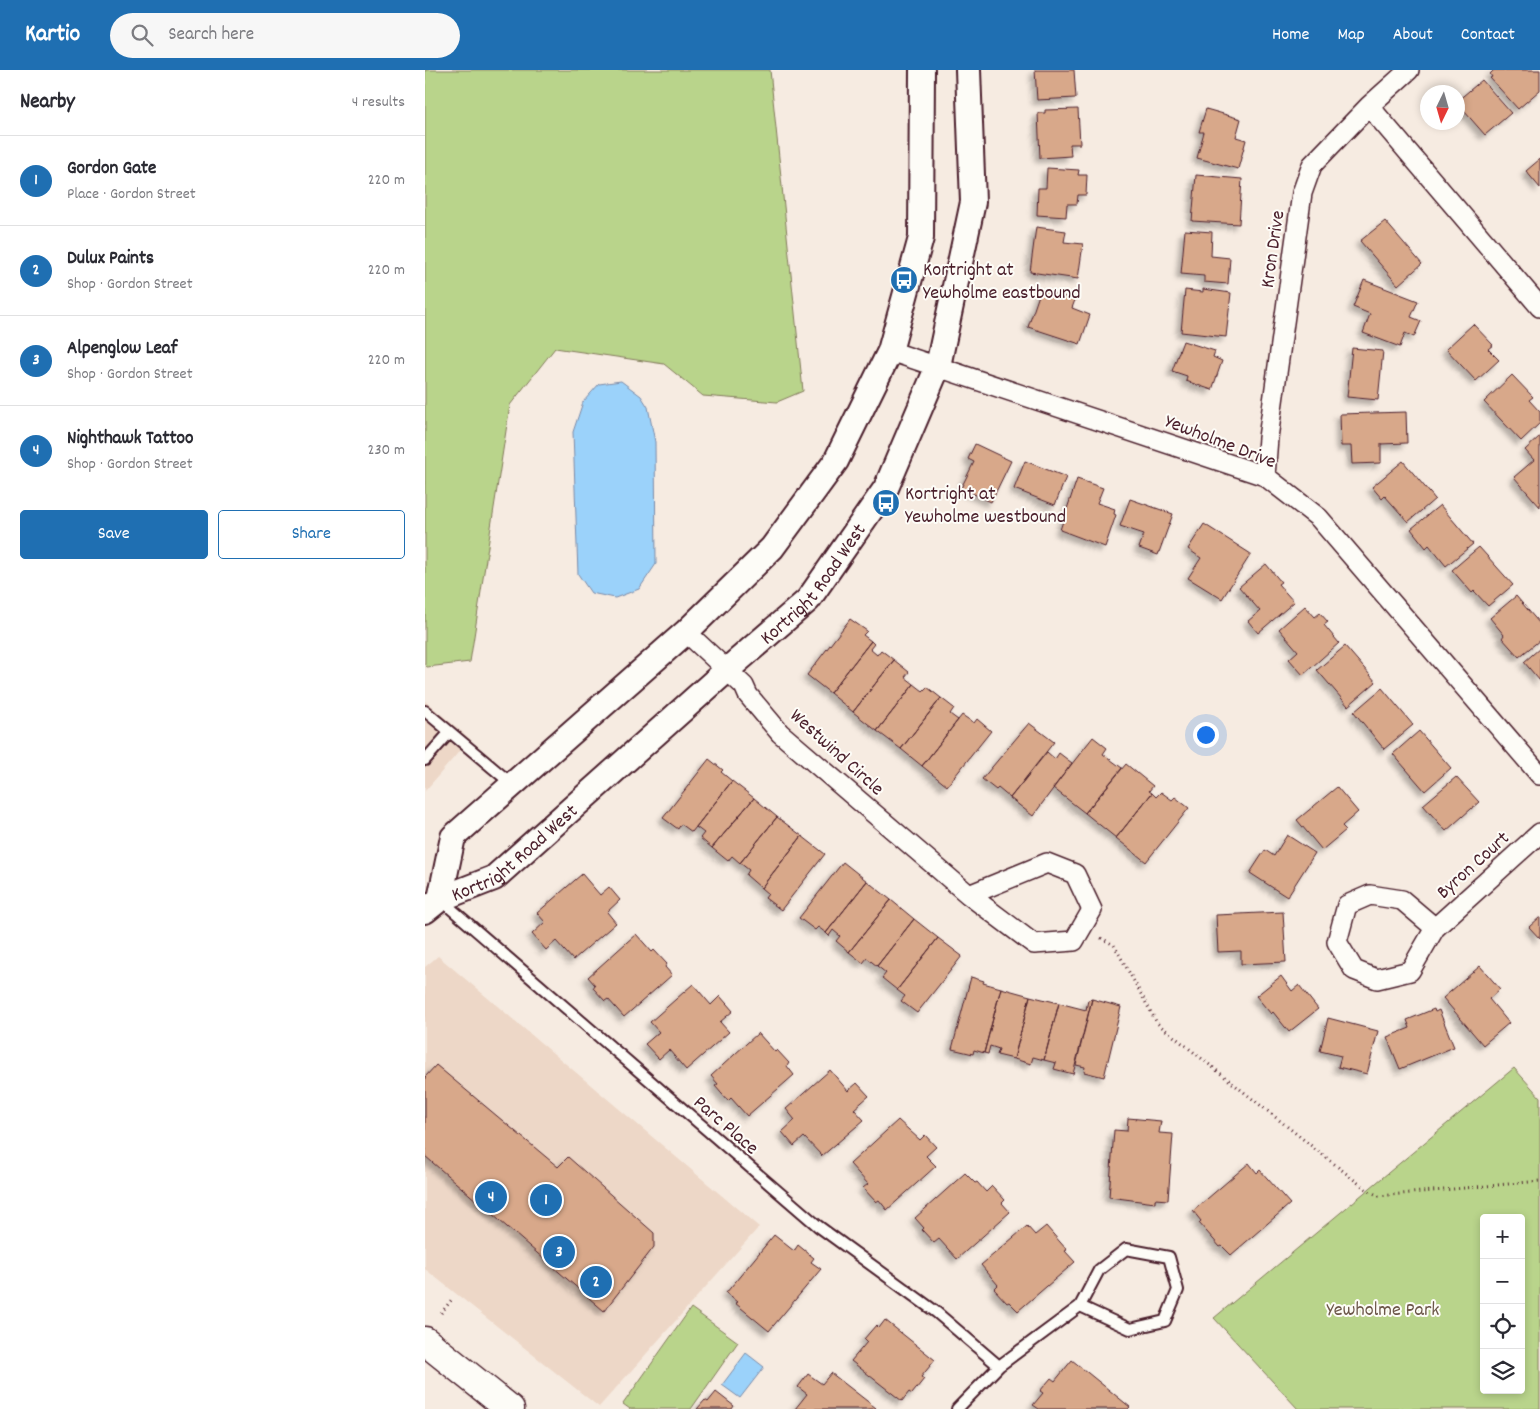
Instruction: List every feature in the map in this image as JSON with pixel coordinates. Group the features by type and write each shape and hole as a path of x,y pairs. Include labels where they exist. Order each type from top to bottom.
{"main road":[{"path":"425,1341 510,1409"}],"street":[{"name":"Kortright Road West","path":"430,903 453,837 686,632 772,548 836,461 890,351 921,238 921,70"},
{"name":"Kortright Road West","path":"430,903 494,878 808,600 886,488 938,366 973,202 968,70"},
{"name":"Kron Drive","path":"1265,476 1268,438 1301,193 1311,164 1369,106 1409,70"},
{"path":"1369,106 1540,307"},
{"name":"Yewholme Drive","path":"890,351 1265,476 1319,518 1540,775"},
{"name":"Westwind Circle","path":"686,632 744,686 748,695 780,733 969,894 1034,944 1074,941 1081,928"},
{"name":"Byron Court","path":"1435,928 1402,900 1370,895 1347,905 1337,942 1353,970 1377,979 1410,971 1435,928 1540,833"},
{"path":"969,894 1047,863 1075,874 1091,910 1081,928"}],"lane":[{"path":"425,711 513,785"},
{"path":"425,760 450,732"},
{"name":"Parc Place","path":"430,903 818,1226 936,1312 999,1366"},
{"path":"957,1409 999,1366 1080,1306 1099,1270 1126,1249 1169,1256 1178,1290 1165,1322 1130,1329 1080,1306"}],"path":[{"path":"1081,928 1114,945 1157,1023 1367,1190 1379,1196 1540,1181"},
{"path":"441,1313 453,1298"}],"shaded area":[{"path":"425,701 470,739 425,791"},
{"path":"438,956 759,1227 599,1407 425,1269 425,967"}],"green space":[{"path":"425,70 770,70 803,391 777,402 703,396 664,364 555,348 510,405 470,662 427,667 425,665"},
{"name":"Yewholme Park","path":"1514,1068 1540,1097 1540,1409 1298,1409 1214,1318"},
{"path":"691,1308 738,1342 691,1409 630,1409 623,1404"}],"water":[{"path":"621,381 641,396 648,407 655,442 656,564 639,589 615,598 591,593 578,574 573,432 583,402 599,384"},
{"path":"746,1353 764,1367 740,1398 722,1385"}],"building":[{"path":"1035,70 1074,70 1076,98 1037,100"},
{"path":"1494,70 1540,70 1540,90 1518,109 1490,78 1492,77 1490,74"},
{"path":"1482,80 1511,113 1485,135 1465,112 1465,94"},
{"path":"1078,109 1080,144 1070,144 1071,156 1040,158 1038,113 1045,113 1045,110"},
{"path":"1206,109 1241,119 1236,137 1246,140 1238,169 1197,158 1204,132 1199,132"},
{"path":"1540,159 1540,188 1526,171"},
{"path":"1047,168 1079,170 1078,175 1087,175 1086,195 1078,195 1077,204 1067,204 1066,217 1037,215 1038,188 1046,188"},
{"path":"1196,175 1242,179 1239,224 1192,221"},
{"path":"1385,221 1422,264 1398,285 1360,241"},
{"path":"1036,227 1066,231 1064,242 1083,244 1078,279 1030,272"},
{"path":"1185,230 1212,232 1211,256 1230,258 1228,284 1204,282 1204,276 1181,274"},
{"path":"1364,280 1418,301 1411,317 1421,321 1414,337 1405,333 1400,347 1363,333 1370,314 1353,307"},
{"path":"1041,289 1075,300 1072,308 1090,315 1080,344 1028,327"},
{"path":"1203,289 1231,293 1226,337 1181,332 1185,290 1203,292"},
{"path":"1473,324 1493,345 1488,349 1499,360 1476,381 1446,349"},
{"path":"1183,341 1215,351 1213,357 1222,361 1212,390 1186,381 1187,376 1172,371"},
{"path":"1352,348 1383,351 1378,400 1347,397"},
{"path":"1512,375 1533,397 1529,400 1540,412 1540,423 1521,441 1484,402"},
{"path":"1406,412 1407,443 1381,444 1381,463 1352,464 1351,446 1341,446 1340,414"},
{"path":"1540,436 1540,507 1514,477 1534,460 1525,450"},
{"path":"975,444 1011,461 991,502 961,488 974,462 968,459"},
{"path":"1025,461 1066,477 1055,505 1014,489"},
{"path":"1403,461 1435,499 1408,522 1385,496 1382,499 1372,487"},
{"path":"1077,479 1103,488 1097,503 1115,509 1114,514 1116,515 1105,547 1060,530"},
{"path":"1130,499 1173,514 1158,555 1139,548 1144,534 1120,526"},
{"path":"1440,505 1473,544 1446,566 1429,545 1426,548 1411,529"},
{"path":"1204,524 1251,554 1222,599 1188,578 1201,558 1188,549"},
{"path":"1479,547 1513,585 1488,606 1474,591 1472,593 1452,570"},
{"path":"1266,564 1281,582 1278,584 1294,602 1258,633 1248,621 1260,611 1239,587"},
{"path":"1516,596 1540,624 1540,640 1519,657 1502,638 1504,635 1490,618"},
{"path":"1305,606 1315,617 1320,613 1328,622 1324,625 1339,643 1303,675 1289,659 1298,651 1279,629"},
{"path":"850,619 867,631 863,635 871,641 830,693 807,675"},
{"path":"871,641 874,644 870,649 877,655 881,650 894,660 853,712 830,693"},
{"path":"1345,646 1376,682 1348,706 1317,670"},
{"path":"1540,648 1540,681 1524,662"},
{"path":"894,660 909,672 905,677 914,684 877,731 853,712"},
{"path":"914,684 923,691 927,687 941,698 901,749 877,731"},
{"path":"1382,688 1413,725 1384,749 1354,712"},
{"path":"941,698 954,708 950,714 958,720 922,766 901,749"},
{"path":"962,715 974,723 977,719 991,731 947,786 922,766"},
{"path":"1029,723 1054,742 1010,798 998,788 996,790 982,779"},
{"path":"1419,731 1451,768 1425,791 1393,754"},
{"path":"1093,737 1107,748 1103,754 1122,768 1085,813 1053,788"},
{"path":"1047,752 1055,759 1059,753 1072,763 1033,816 1010,798"},
{"path":"709,759 723,770 721,772 732,781 692,832 681,824 678,829 663,818"},
{"path":"1126,764 1153,786 1149,791 1152,793 1116,838 1085,813"},
{"path":"1456,777 1479,802 1446,831 1423,805"},
{"path":"732,781 754,798 712,848 700,838 704,833 696,827"},
{"path":"1337,787 1358,812 1342,826 1346,830 1322,850 1297,820"},
{"path":"1161,792 1172,800 1175,797 1189,808 1146,862 1116,838 1152,793 1156,797"},
{"path":"754,798 777,817 740,863 732,856 728,861 712,848"},
{"path":"777,817 802,836 761,888 746,875 749,870 740,863"},
{"path":"1287,835 1315,853 1287,897 1250,873 1265,850 1274,856"},
{"path":"802,836 825,854 781,910 765,898 768,894 761,888"},
{"path":"843,862 867,881 826,933 818,927 815,930 799,918"},
{"path":"582,874 600,895 609,887 620,900 607,912 616,923 573,960 556,941 546,950 532,934 545,922 537,913"},
{"path":"867,881 891,900 849,952 836,941 840,936 833,930 829,936 826,933"},
{"path":"891,900 914,919 877,966 867,958 863,963 849,952"},
{"path":"1283,912 1286,962 1241,964 1241,951 1218,952 1216,915"},
{"path":"1540,917 1540,939 1529,927"},
{"path":"914,919 938,938 897,990 882,978 886,973 877,966"},
{"path":"636,934 652,952 654,950 667,964 665,967 672,975 624,1017 608,999 605,1001 593,988 595,985 588,977"},
{"path":"938,938 962,956 917,1013 901,1001 905,996 897,990"},
{"path":"1480,966 1500,989 1489,999 1509,1023 1483,1045 1443,998"},
{"path":"1281,976 1292,991 1299,985 1318,1009 1289,1032 1273,1012 1271,1014 1256,996"},
{"path":"971,977 984,981 983,983 1001,988 984,1053 974,1050 973,1054 952,1049"},
{"path":"693,984 711,1005 720,996 733,1011 720,1022 729,1032 686,1070 669,1050 659,1059 645,1044 659,1032 650,1022"},
{"path":"1001,988 1030,996 1014,1059 997,1055 999,1049 990,1046 988,1054 984,1053"},
{"path":"1030,996 1059,1003 1044,1060 1033,1057 1031,1064 1014,1059"},
{"path":"1092,999 1073,1074 1054,1069 1056,1063 1044,1060 1059,1003 1086,1010 1088,1000"},
{"path":"1092,999 1121,1007 1104,1077 1084,1072 1085,1067 1076,1065"},
{"path":"1434,1009 1435,1012 1439,1010 1454,1047 1400,1069 1387,1037 1410,1028 1407,1020"},
{"path":"1328,1018 1378,1031 1367,1074 1338,1067 1341,1056 1320,1051"},
{"path":"758,1033 775,1052 777,1050 789,1063 787,1066 794,1075 747,1116 731,1098 728,1101 715,1086 718,1084 711,1076"},
{"path":"436,1065 558,1167 568,1157 654,1233 654,1247 604,1311 425,1156 425,1077"},
{"path":"830,1070 848,1091 857,1083 869,1096 854,1109 864,1120 822,1156 804,1137 794,1146 782,1132 795,1120 786,1109"},
{"path":"1128,1118 1161,1121 1159,1133 1173,1134 1168,1200 1155,1199 1155,1203 1109,1197 1114,1130 1127,1131"},
{"path":"898,1120 920,1140 925,1135 936,1147 926,1156 936,1166 887,1210 879,1200 876,1202 863,1188 868,1184 850,1164"},
{"path":"1249,1163 1257,1173 1260,1170 1290,1204 1231,1255 1222,1246 1220,1247 1199,1223 1201,1221 1193,1211"},
{"path":"965,1173 986,1192 992,1186 1005,1200 1002,1203 1010,1212 957,1259 939,1239 934,1243 922,1230 924,1228 915,1218"},
{"path":"1027,1226 1035,1235 1046,1226 1075,1262 1018,1311 1009,1302 1007,1303 994,1289 998,1285 981,1265"},
{"path":"774,1235 794,1251 798,1245 814,1258 811,1262 821,1269 769,1331 735,1303 737,1302 726,1293"},
{"path":"885,1320 935,1360 921,1377 924,1379 912,1394 909,1392 902,1401 851,1361 867,1342 864,1339 876,1325 879,1328"},
{"path":"1072,1360 1130,1407 1128,1409 1039,1409 1033,1405 1043,1393 1040,1391 1051,1378 1055,1381"},
{"path":"831,1373 876,1408 795,1409 807,1394 798,1387 808,1374 822,1384"},
{"path":"716,1392 734,1406 732,1409 697,1409 705,1400 708,1402"}],"place":[{"name":"Kortright at Yewholme eastbound","path":"904,280"},
{"name":"Kortright at Yewholme westbound","path":"886,503"},
{"name":"Nighthawk Tattoo","path":"491,1197"},
{"name":"Gordon Gate","path":"546,1200"},
{"name":"Alpenglow Leaf","path":"559,1252"},
{"name":"Dulux Paints","path":"596,1282"}]}
